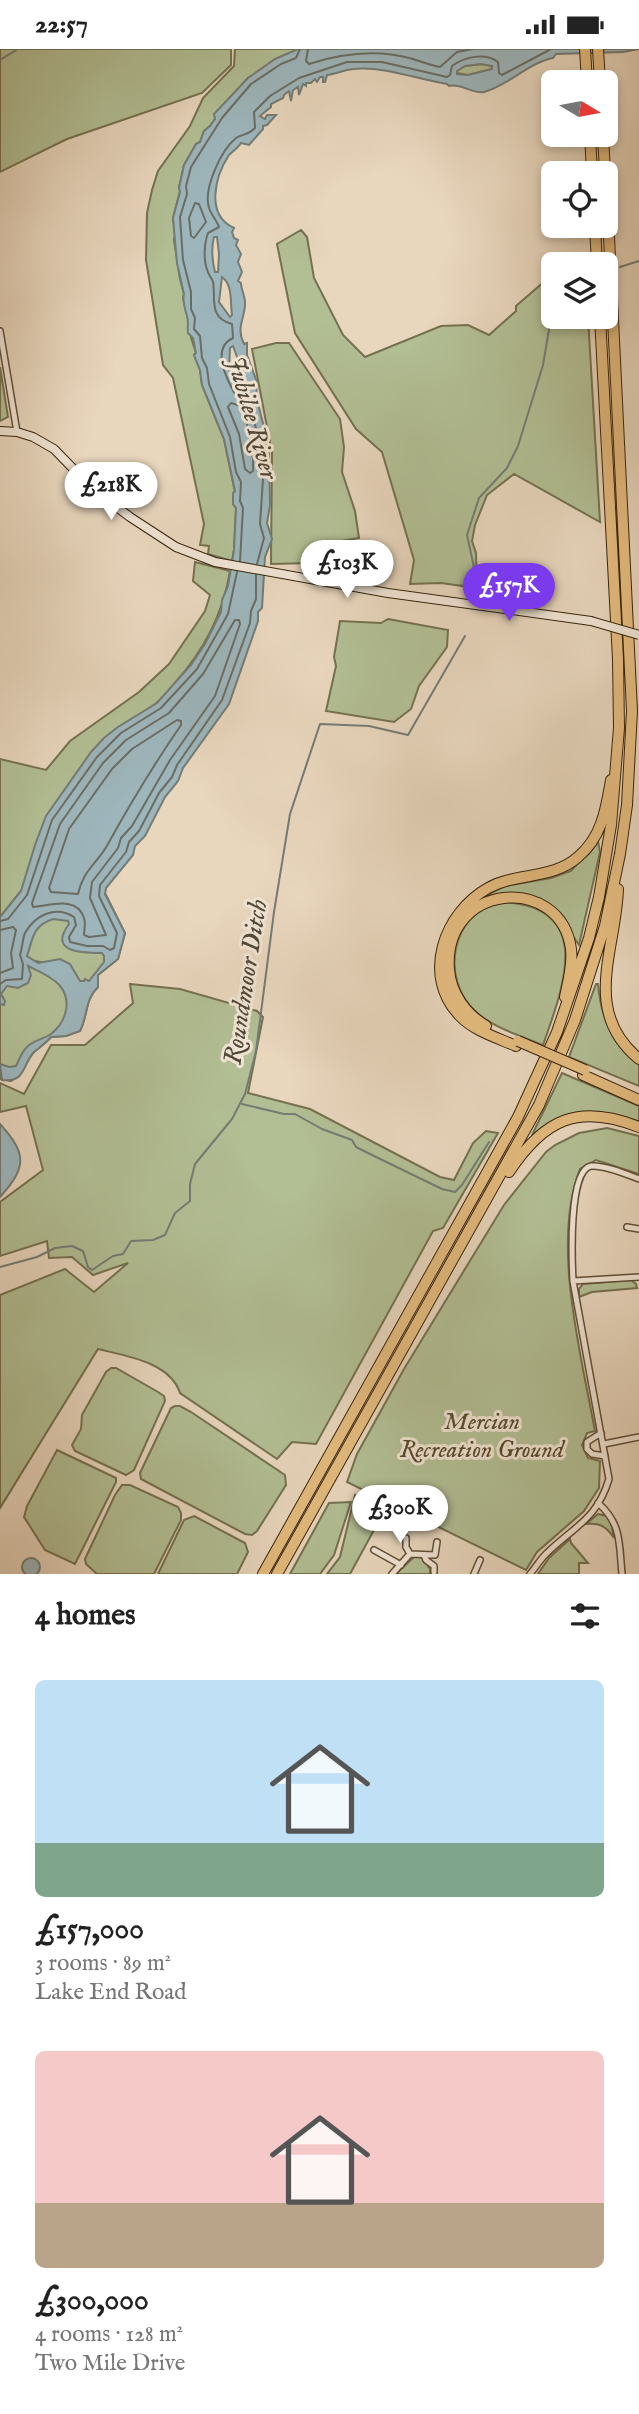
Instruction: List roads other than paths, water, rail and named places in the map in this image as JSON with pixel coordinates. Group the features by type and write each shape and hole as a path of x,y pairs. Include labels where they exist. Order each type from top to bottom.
{"highway":[{"path":"608,238 632,681 630,768 617,908 607,959 605,995 615,1031 639,1059"},
{"path":"263,1574 502,1147 557,1032 581,964 599,897 614,803 619,728 618,648 601,329"},
{"path":"619,728 604,818 588,848 559,869 507,880 485,890 459,913 444,942 440,964 441,978 451,1005 467,1023 584,1073 639,1100"},
{"path":"277,1574 525,1132 567,1041 599,950 620,854"},
{"path":"517,1044 470,1014 460,1002 450,977 450,948 459,924 478,906 499,898 518,898 539,904 557,918 568,938 571,965 557,1032"},
{"path":"584,1073 639,1093"},
{"path":"470,1230 526,1149 546,1129 567,1119 590,1116 612,1118 639,1127"}],"main road":[{"path":"0,431 33,437 54,449 93,489 150,531 176,547 226,565 388,593 591,621 639,635"}],"street":[{"path":"0,331 17,432"},
{"path":"530,1574 547,1553 588,1519 608,1479 604,1444 573,1281 572,1248 578,1182 583,1171 590,1166 639,1179"},
{"path":"627,1227 639,1229"},
{"path":"573,1281 639,1277"},
{"path":"601,1433 587,1442 587,1449 592,1454 606,1456"},
{"path":"604,1444 639,1437"},
{"path":"598,1503 614,1521 619,1539 622,1574"},
{"path":"406,1538 406,1547 410,1554"},
{"path":"410,1554 435,1555 437,1542"},
{"path":"374,1550 401,1565"},
{"path":"392,1574 410,1554"},
{"path":"424,1555 434,1566 433,1572"},
{"path":"474,1574 480,1560"}],"water":[{"name":"Jubilee River","path":"298,49 639,49 556,54 553,58 535,64 484,92 377,69 353,69 327,75 325,82 323,77 320,77 317,82 315,79 306,83 306,86 303,84 299,95 298,87 293,90 291,101 289,91 283,98 271,104 260,116 265,119 267,115 276,115 263,126 249,145 241,143 229,155 217,184 216,205 225,222 234,228 232,232 238,240 236,245 241,254 238,262 242,272 238,281 241,283 245,302 241,333 244,344 247,343 247,355 257,382 256,396 269,453 270,505 267,523 272,539 265,557 262,608 258,612 258,621 229,704 183,768 145,836 135,846 133,855 106,888 105,894 125,933 118,959 98,975 98,987 91,997 80,1031 51,1037 30,1057 20,1076 2,1080 0,1064 16,1066 25,1049 51,1034 66,1012 66,999 60,986 28,966 31,975 28,983 18,988 7,986 1,994 4,1005 0,1004 0,917 21,891 46,816 104,738 157,703 191,665 221,612 222,600 228,586 234,550 235,491 224,439 202,385 194,355 196,353 193,338 188,333 173,218 184,165 196,144 200,142 204,131 215,119 214,114 248,78 275,59","holes":["481,64 492,66 492,69 468,75 457,74 457,71 465,66","214,237 217,237 218,272 215,272 212,250","222,277 229,289 230,317 219,302","233,346 244,376 243,389 241,390 229,370 230,348","53,919 68,921 62,940 65,945 77,951 102,953 104,962 89,981 80,981 70,964 60,959 38,963 27,956 34,934 41,925"]},
{"path":"0,1124 15,1144 20,1161 15,1177 0,1197"},
{"path":"31,1558 39,1564 36,1574 26,1574 22,1567 25,1561"}],"waterway":[{"path":"0,60 18,49"},
{"name":"Roundmoor Ditch","path":"620,267 639,261"},
{"name":"Roundmoor Ditch","path":"474,589 475,572 467,535 479,498 507,468 518,446 543,365 549,329"},
{"name":"Roundmoor Ditch","path":"0,1267 37,1257 55,1248 72,1246 83,1251 88,1267 92,1270 113,1256 123,1254 131,1241 153,1240 165,1235 175,1213 190,1201 190,1184 195,1164 232,1119 245,1094 256,1051 290,814 320,724 369,726 408,735 465,636"},
{"path":"242,1104 295,1114 322,1129 352,1140 356,1147 374,1156 442,1189 455,1192 489,1142"}],"park label":[{"name":"Mercian Recreation Ground","path":"482,1436"}]}
